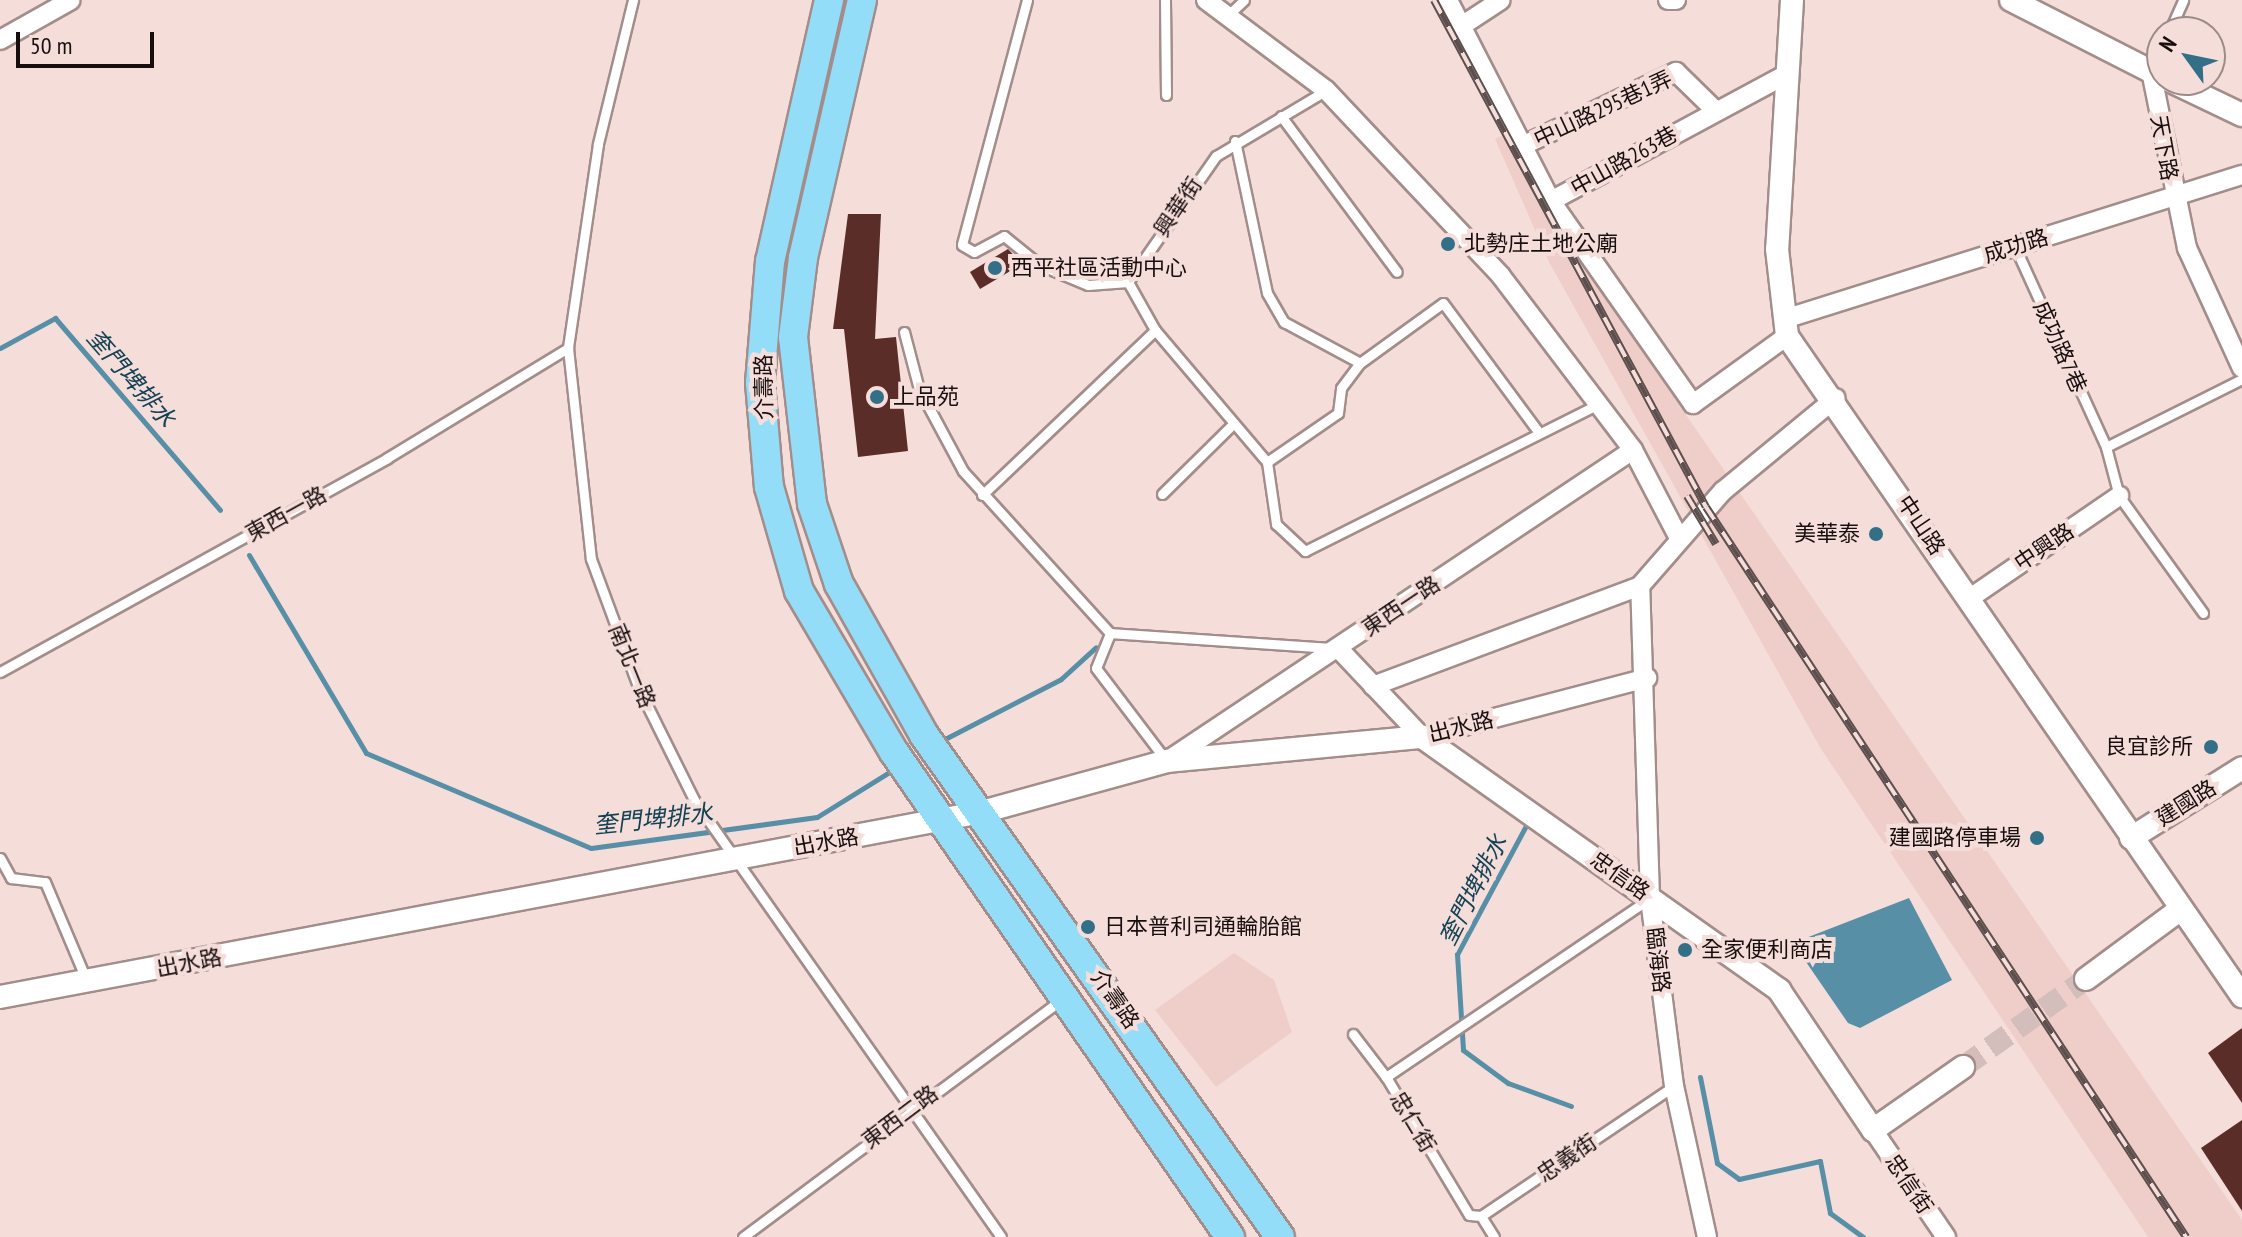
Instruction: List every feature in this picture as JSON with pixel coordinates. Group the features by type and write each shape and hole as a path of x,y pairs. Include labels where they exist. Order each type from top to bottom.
{"main road":[{"name":"介壽路","path":"829,0 770,261 760,383 769,487 799,591 894,752 1060,1001 1230,1237"},
{"name":"介壽路","path":"862,0 803,258 793,337 799,423 812,504 839,584 924,735 982,812 1280,1237"}],"street":[{"path":"0,40 71,0"},
{"path":"1206,0 1326,90 1501,276 1633,450 1679,538"},
{"path":"1448,0 1551,201"},
{"path":"1463,25 1501,0"},
{"path":"1668,0 1676,0"},
{"name":"中山路","path":"1792,0 1777,249 1789,327 2131,838 2242,996"},
{"path":"2011,0 2146,68"},
{"name":"中山路295巷1弄","path":"1522,146 1676,72 1716,111"},
{"name":"中山路263巷","path":"1693,404 1551,201 1789,73"},
{"name":"天下路","path":"2163,96 2173,197 2217,322 2242,368"},
{"path":"2203,96 2242,115"},
{"name":"成功路","path":"1693,404 1789,327 2015,247 2242,175"},
{"path":"1373,686 1640,586 1679,538 1738,476 1836,398"},
{"name":"東西一路","path":"1167,761 1633,450"},
{"name":"中興路","path":"1970,598 2119,496"},
{"name":"臨海路","path":"1640,586 1647,678 1650,898 1674,1086 1707,1237"},
{"name":"忠信路","path":"1338,648 1422,737 1779,990 1873,1130"},
{"name":"出水路","path":"0,997 87,983 731,852 982,812 1167,761 1422,737 1647,678"},
{"name":"建國路","path":"2131,838 2242,768"},
{"path":"2086,979 2181,909"},
{"path":"1873,1130 1963,1067"},
{"name":"忠信街","path":"1873,1130 1946,1237"}],"lane":[{"name":"南北一路","path":"633,0 598,144 568,348 591,559 639,689 712,825 1001,1237"},
{"path":"1027,0 962,245 974,252 1004,236 1040,265 1088,285 1128,282 1155,330 1267,462 1276,524 1305,551 1537,430 1600,403"},
{"path":"1165,0 1166,95"},
{"path":"1227,16 1244,0"},
{"name":"興華街","path":"1128,282 1199,173 1235,141 1326,90"},
{"path":"1281,116 1397,272"},
{"path":"1235,141 1267,293 1284,322 1360,363"},
{"name":"成功路7巷","path":"2015,247 2106,447 2119,496 2203,613"},
{"path":"1267,462 1338,413 1341,388 1360,363 1443,303 1537,430"},
{"path":"982,495 1155,330"},
{"path":"904,332 919,389 982,495 1110,633 1338,648"},
{"name":"東西一路","path":"0,672 568,348"},
{"path":"2106,447 2242,379"},
{"path":"1162,494 1233,424"},
{"path":"1110,633 1096,668 1167,761"},
{"path":"0,858 11,878 45,882 87,983"},
{"name":"忠仁街","path":"1481,1216 1469,1215 1386,1077 1446,1041 1650,898"},
{"name":"東西二路","path":"743,1237 911,1106 1060,1001"},
{"path":"1353,1034 1386,1077"},
{"name":"忠義街","path":"1481,1216 1674,1086"},
{"path":"1481,1216 1494,1237"}],"shaded area":[{"path":"1511,132 1606,299 2242,1220 2242,1237 2148,1237 1821,749 1549,262 1495,139"},
{"path":"1234,953 1274,980 1292,1032 1216,1087 1155,1010"}],"water":[{"path":"1909,898 1952,980 1860,1028 1848,1023 1793,943"}],"building":[{"path":"848,214 881,214 875,339 896,337 908,451 858,457 844,329 833,329"},
{"name":"西平社區活動中心","path":"1008,249 1022,264 980,289 970,272"},
{"path":"2242,1028 2242,1103 2208,1053"},
{"path":"2242,1120 2242,1211 2201,1148"}],"waterway":[{"name":"奎門埤排水","path":"0,348 55,318 220,510"},
{"name":"奎門埤排水","path":"249,555 366,753 591,848 817,817 896,768"},
{"name":"奎門埤排水","path":"939,742 1061,679 1096,647"},
{"name":"奎門埤排水","path":"1529,820 1457,954 1463,1050 1508,1083 1571,1106"},
{"name":"奎門埤排水","path":"1700,1077 1717,1163 1739,1179 1820,1161 1830,1213 1863,1237"}],"tunnel":[{"path":"1963,1067 2086,979"}],"railway":[{"path":"1434,0 1706,507 2186,1237"},
{"path":"1687,496 1716,544"}],"place":[{"name":"北勢庄土地公廟","path":"1448,244"},
{"name":"西平社區活動中心","path":"995,268"},
{"name":"上品苑","path":"877,397"},
{"name":"美華泰","path":"1876,534"},
{"name":"良宜診所","path":"2211,747"},
{"name":"建國路停車場","path":"2037,838"},
{"name":"日本普利司通輪胎館","path":"1088,927"},
{"name":"全家便利商店","path":"1685,950"}]}
